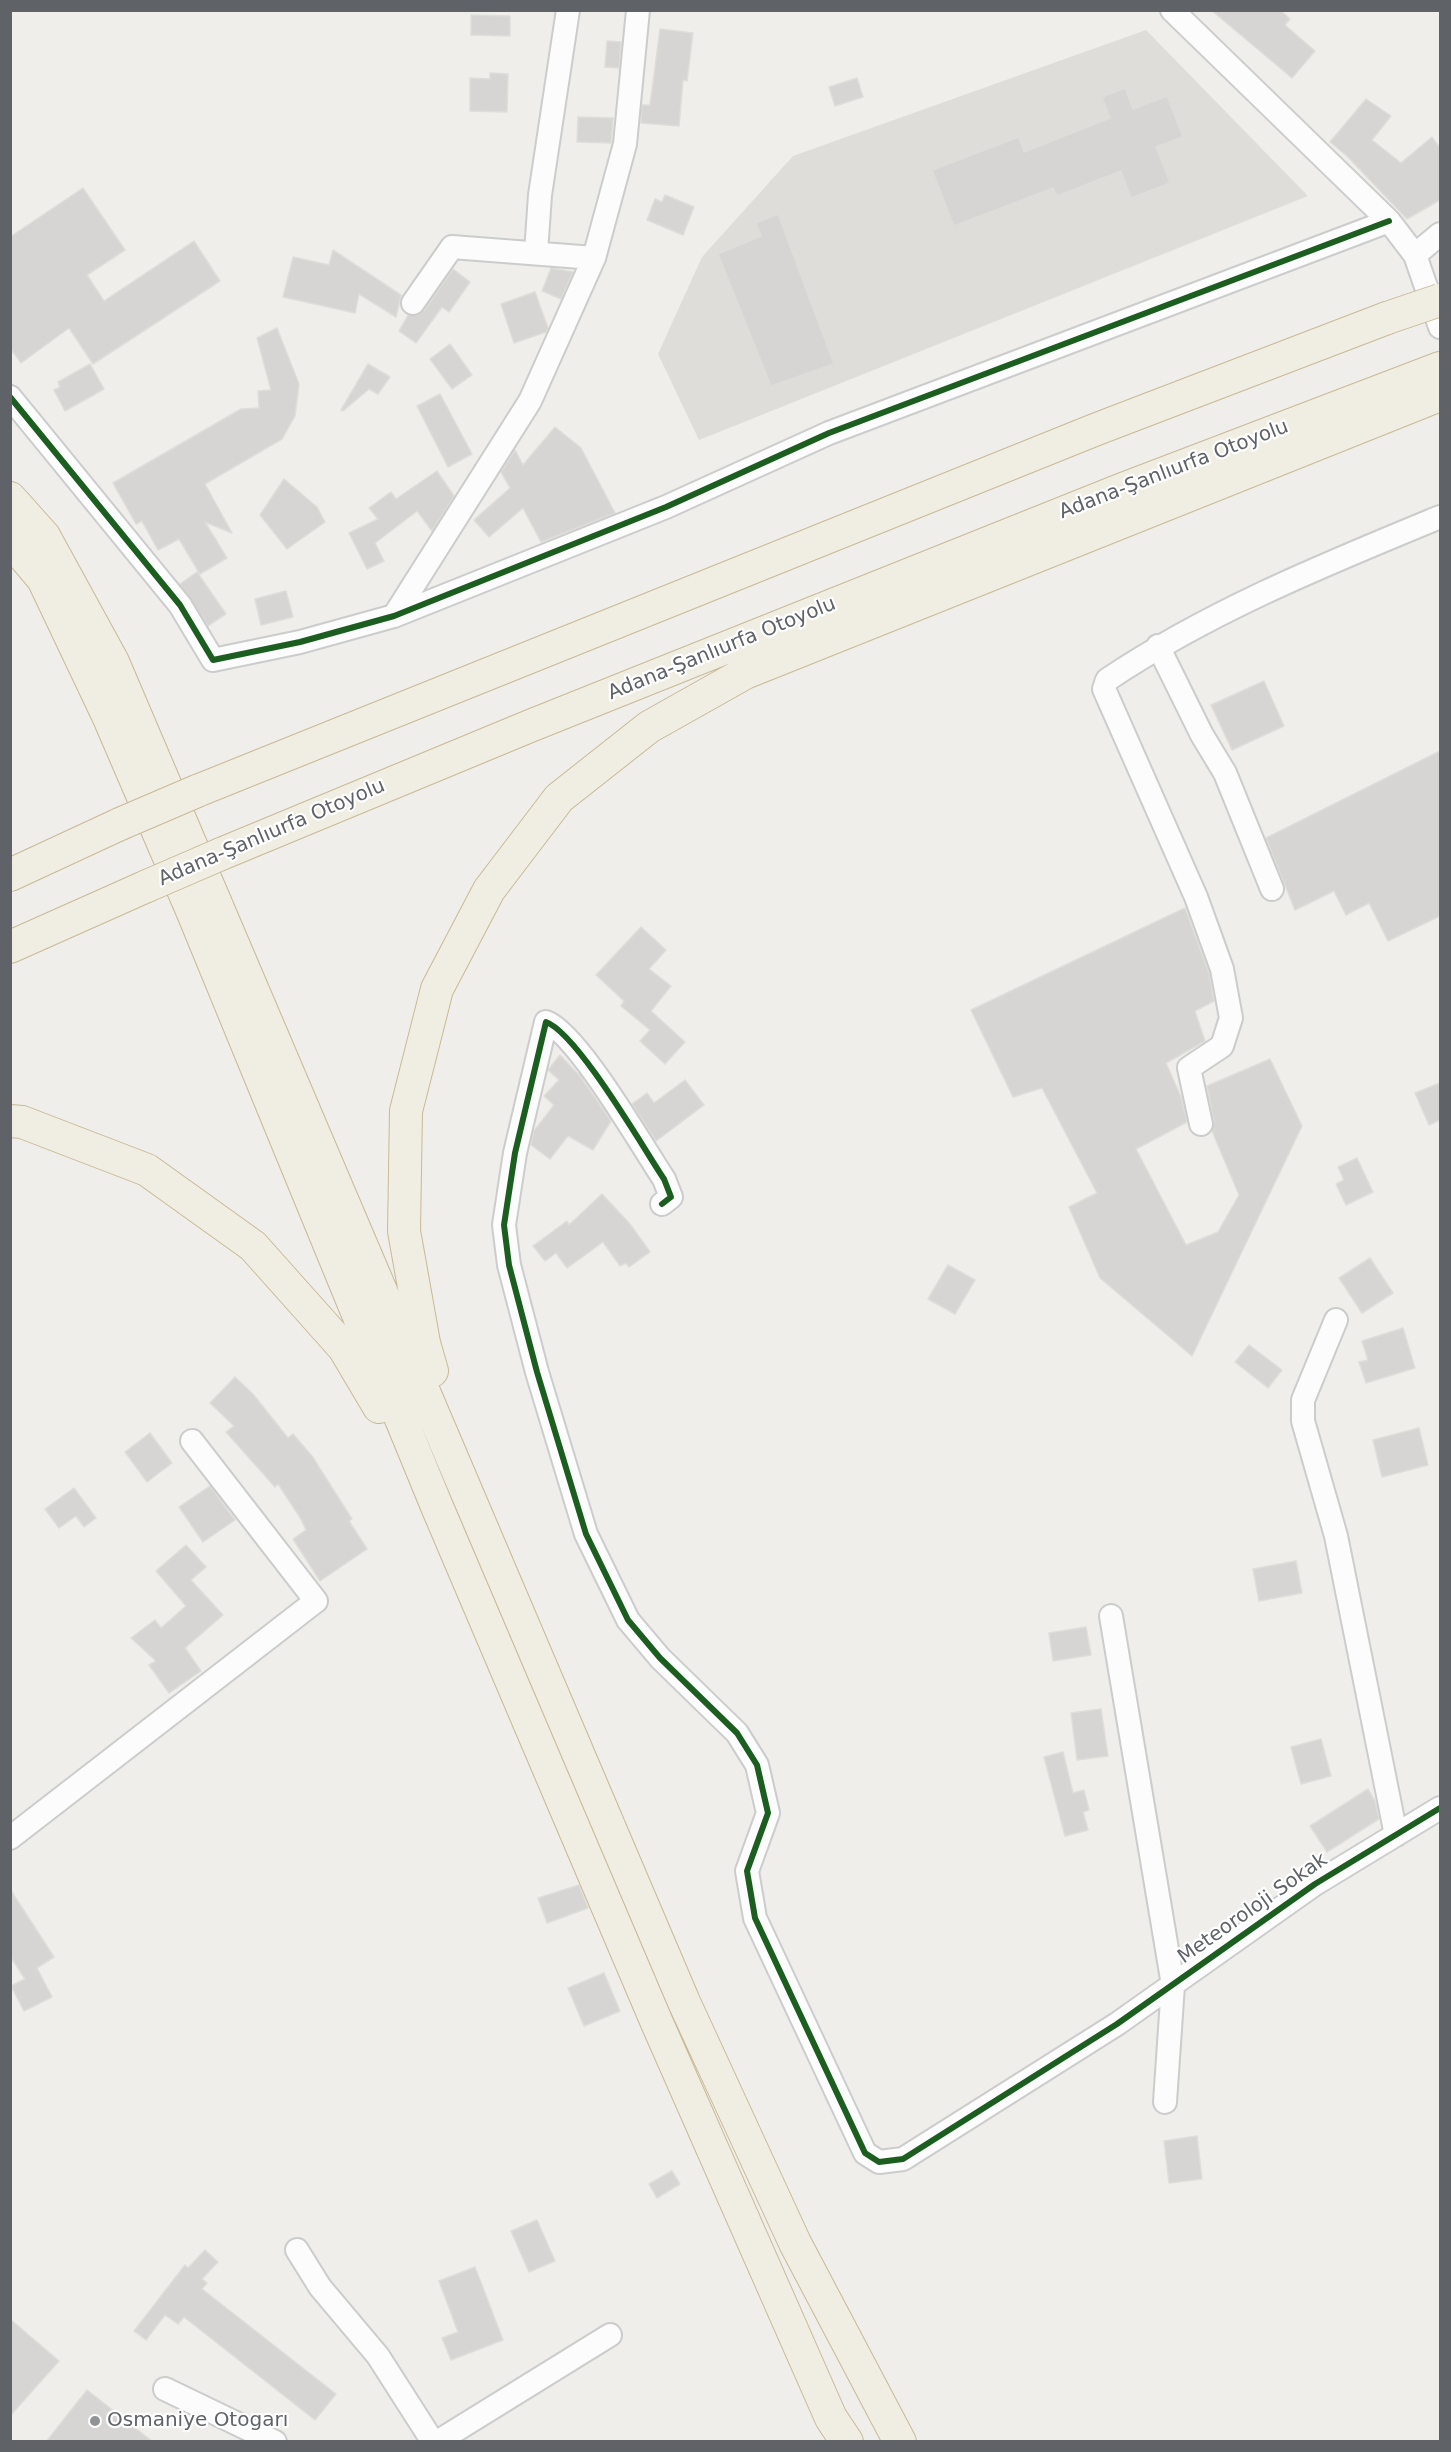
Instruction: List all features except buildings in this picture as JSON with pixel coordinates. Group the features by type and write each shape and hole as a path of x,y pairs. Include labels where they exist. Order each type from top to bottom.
{"highway":[{"path":"10,869 197,791 1097,429 1387,318 1440,300"},
{"name":"Adana-Şanlıurfa Otoyolu","path":"10,947 221,854 530,726 1086,503 1419,394 1440,368"},
{"path":"463,1484 424,1343 404,1231 406,1111 437,989 489,890 559,798 649,727 745,673 1419,394"},
{"path":"10,498 44,536 113,662 684,2002 795,2242 900,2442"},
{"path":"10,540 43,579 114,729 193,914 438,1509 760,2260 831,2418 848,2442"},
{"path":"10,875 120,824"},
{"path":"10,1121 22,1122 147,1170 253,1246 344,1348 438,1509"}],"street":[{"path":"536,253 540,195 568,10"},
{"path":"394,616 530,400 594,258 625,144 638,10"},
{"path":"1172,10 1389,221 1415,255 1440,327"},
{"path":"10,397 180,605 213,660 300,642 394,616 666,507 840,429 1389,221"},
{"path":"1415,255 1440,234"},
{"path":"413,303 452,247 594,258"},
{"path":"1201,1124 1189,1068 1222,1046 1232,1018 1222,969 1196,897 1104,689 1107,680 1158,646 1342,557 1440,517"},
{"path":"1158,646 1202,735 1225,773 1272,889"},
{"name":"Meteoroloji Sokak","path":"662,1204 671,1197 664,1179 575,1045 554,1025 546,1022 515,1153 504,1225 509,1265 537,1371 586,1534 628,1620 660,1658 737,1734 757,1765 768,1813 747,1870 755,1918 773,1962 865,2153 879,2162 903,2159 1117,2024 1315,1884 1440,1808"},
{"path":"1336,1320 1303,1400 1303,1421 1336,1536 1396,1835"},
{"path":"10,1838 316,1601 192,1441"},
{"path":"1111,1616 1173,1985 1165,2102"},
{"path":"297,2250 320,2287 378,2356 435,2442 610,2335"},
{"path":"165,2389 275,2442"}],"shaded area":[{"path":"1146,30 1308,196 699,440 658,354 702,257 793,156"}],"cycle path":[{"path":"10,397 180,605 213,660 300,642 394,616 666,507 829,433 1389,221"},
{"path":"662,1204 671,1197 664,1179 591,1068 559,1031 546,1022 515,1153 504,1225 509,1265 537,1372 586,1534 628,1620 660,1658 737,1733 757,1765 768,1813 747,1871 755,1918 865,2153 879,2162 903,2159 1117,2024 1315,1884 1440,1808"}],"place":[{"name":"Osmaniye Otogarı","path":"95,2421"}]}
